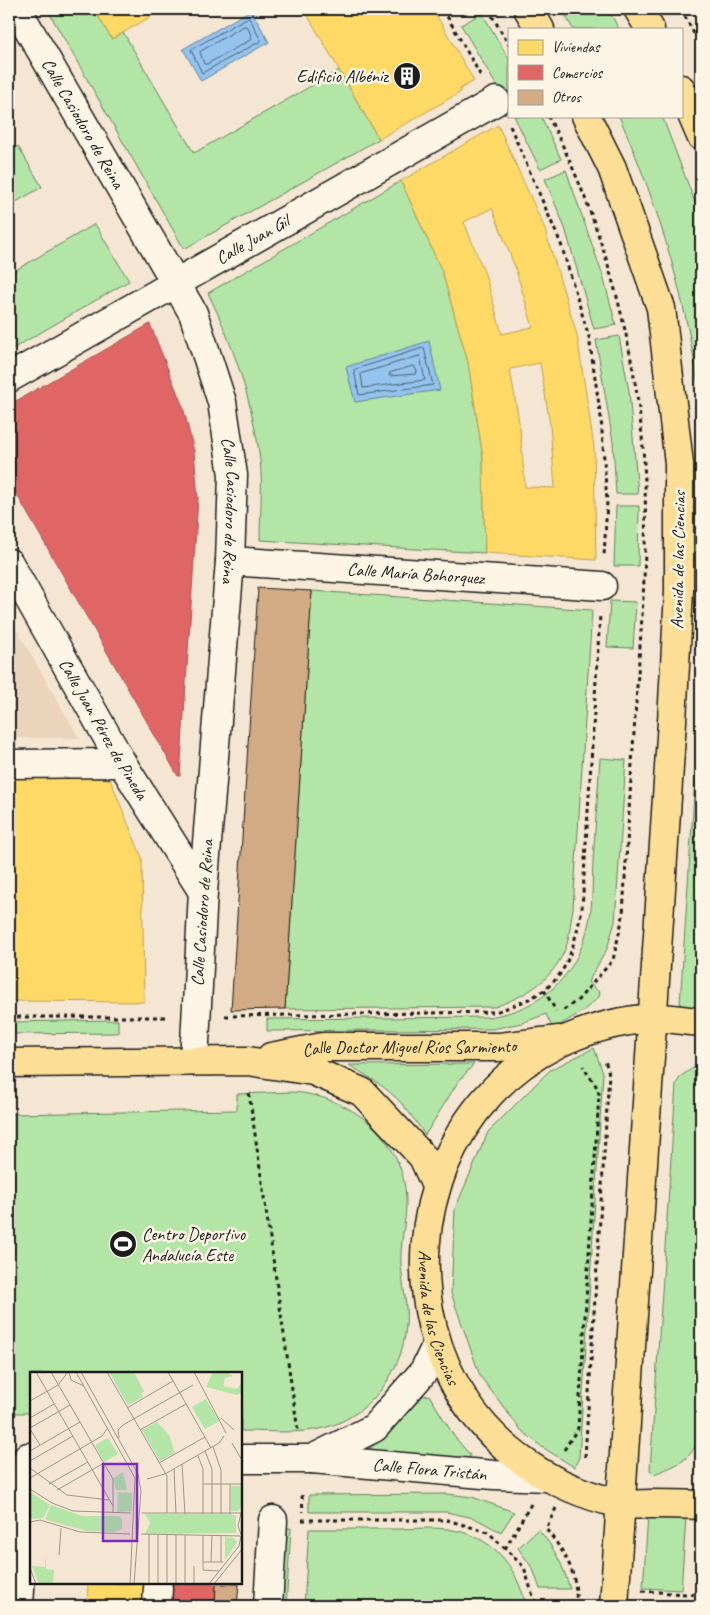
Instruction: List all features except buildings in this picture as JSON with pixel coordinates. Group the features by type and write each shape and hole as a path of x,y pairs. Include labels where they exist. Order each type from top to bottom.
{"main road":[{"path":"528,9 539,28"},
{"path":"638,9 649,28"},
{"path":"682,91 701,136"},
{"name":"Avenida de las Ciencias","path":"587,118 612,168 661,308 680,464 679,591 653,1018 620,1504"},
{"name":"Avenida de las Ciencias","path":"701,1022 653,1018 581,1034 544,1052 498,1088 461,1133 436,1186 427,1225 424,1265 427,1305 437,1344 455,1384 480,1420 512,1451 559,1482 583,1493 620,1504 701,1505"},
{"name":"Calle Doctor Miguel Ríos Sarmiento","path":"248,1062 324,1047 499,1047 581,1034"},
{"name":"Calle Doctor Miguel Ríos Sarmiento","path":"9,1063 248,1062 313,1071 362,1092 423,1157 436,1186"},
{"path":"614,1606 620,1504"}],"street":[{"name":"Calle Casiodoro de Reina","path":"17,9 193,313 222,402 232,475 230,562 203,892 194,1062"},
{"name":"Calle Juan Gil","path":"9,378 496,101"},
{"name":"Calle María Bohorquez","path":"230,562 602,586"},
{"name":"Calle Juan Pérez de Pineda","path":"9,563 122,763 203,892"},
{"path":"9,764 122,763"},
{"name":"Calle Flora Tristán","path":"312,1459 374,1428 424,1371 437,1344"},
{"path":"19,1606 23,1457"},
{"name":"Calle Flora Tristán","path":"242,1459 312,1459 559,1482"},
{"path":"268,1606 273,1520"}],"path":[{"path":"9,1017 495,1012 527,1002 555,982 573,953 582,910 607,501 601,418 589,337 561,244 510,127 442,9"},
{"path":"488,9 508,43"},
{"path":"681,9 701,47"},
{"path":"549,118 591,213 616,292 636,392 645,485 644,589 623,916 613,960 578,1000 586,1074 597,1083 599,1094 578,1428 559,1482 546,1529 566,1554 577,1587 576,1606"},
{"path":"505,1549 559,1482 585,1458 609,1074 581,1034 544,990"},
{"path":"250,1093 298,1431"},
{"path":"302,1495 303,1520"},
{"path":"273,1520 447,1520 488,1532 524,1567 536,1606"},
{"path":"642,1591 701,1595"}],"shaded area":[{"path":"9,616 79,738 9,738"}],"green space":[{"path":"47,9 94,9 112,39 123,32 194,153 339,70 379,139 184,249"},
{"path":"562,9 608,9 618,28 572,28"},
{"path":"482,13 508,57 508,105 461,25"},
{"path":"515,118 542,118 561,159 540,169"},
{"path":"620,118 663,118 701,218 701,408 696,370 681,296 660,223"},
{"path":"18,146 42,187 9,206 9,152"},
{"path":"566,170 603,276 616,325 594,329 565,228 545,179"},
{"path":"401,181 442,271 468,362 483,457 485,553 260,540 261,470 257,439 234,353 208,293"},
{"path":"95,224 129,281 9,351 9,274"},
{"path":"619,336 629,391 638,494 616,494 613,442 596,340"},
{"path":"616,506 639,506 638,566 614,566"},
{"path":"312,591 592,610 573,909 569,937 564,952 551,972 536,987 517,998 495,1007 285,1009"},
{"path":"610,601 636,602 633,648 607,647"},
{"path":"600,758 626,760 615,922 607,949 588,982 600,993 599,997 583,1011 553,1029 546,1014 522,1023 492,1029 267,1031 267,1019 488,1017 525,1007 554,987 576,959 584,941 589,922 592,900"},
{"path":"696,764 701,765 701,1009 683,1007 680,1004"},
{"path":"118,1020 118,1033 9,1034 9,1022"},
{"path":"594,1048 603,1073 579,1458 574,1467 542,1447 521,1430 480,1376 451,1293 455,1209 488,1132 550,1070"},
{"path":"701,1063 701,1378 696,1443 690,1455 685,1459 654,1474 650,1470 676,1084 681,1076"},
{"path":"474,1064 458,1082 425,1135 408,1111 392,1094 374,1080 349,1065"},
{"path":"294,1092 338,1103 374,1127 388,1143 398,1162 404,1183 406,1207 401,1257 406,1325 403,1345 388,1381 361,1410 344,1420 326,1427 298,1432 242,1431 242,1372 30,1372 30,1413 9,1413 9,1114 237,1110 237,1094"},
{"path":"429,1395 454,1436 470,1455 469,1459 366,1458 365,1452 383,1438 423,1396"},
{"path":"448,1494 472,1497 514,1512 501,1532 474,1518 446,1512 309,1512 309,1495"},
{"path":"648,1516 686,1518 681,1590 643,1588"},
{"path":"291,1528 286,1606 254,1606 260,1529"},
{"path":"435,1528 463,1532 489,1545 500,1554 516,1577 526,1606 304,1606 309,1529"},
{"path":"538,1529 557,1557 570,1589 540,1589 533,1569 518,1548"}],"water":[{"path":"251,10 269,42 201,81 183,49"},
{"path":"429,341 440,390 355,402 346,367"}],"place":[{"name":"Edificio Albéniz","path":"407,76"},
{"name":"Centro Deportivo Andalucía Este","path":"123,1244"}]}
